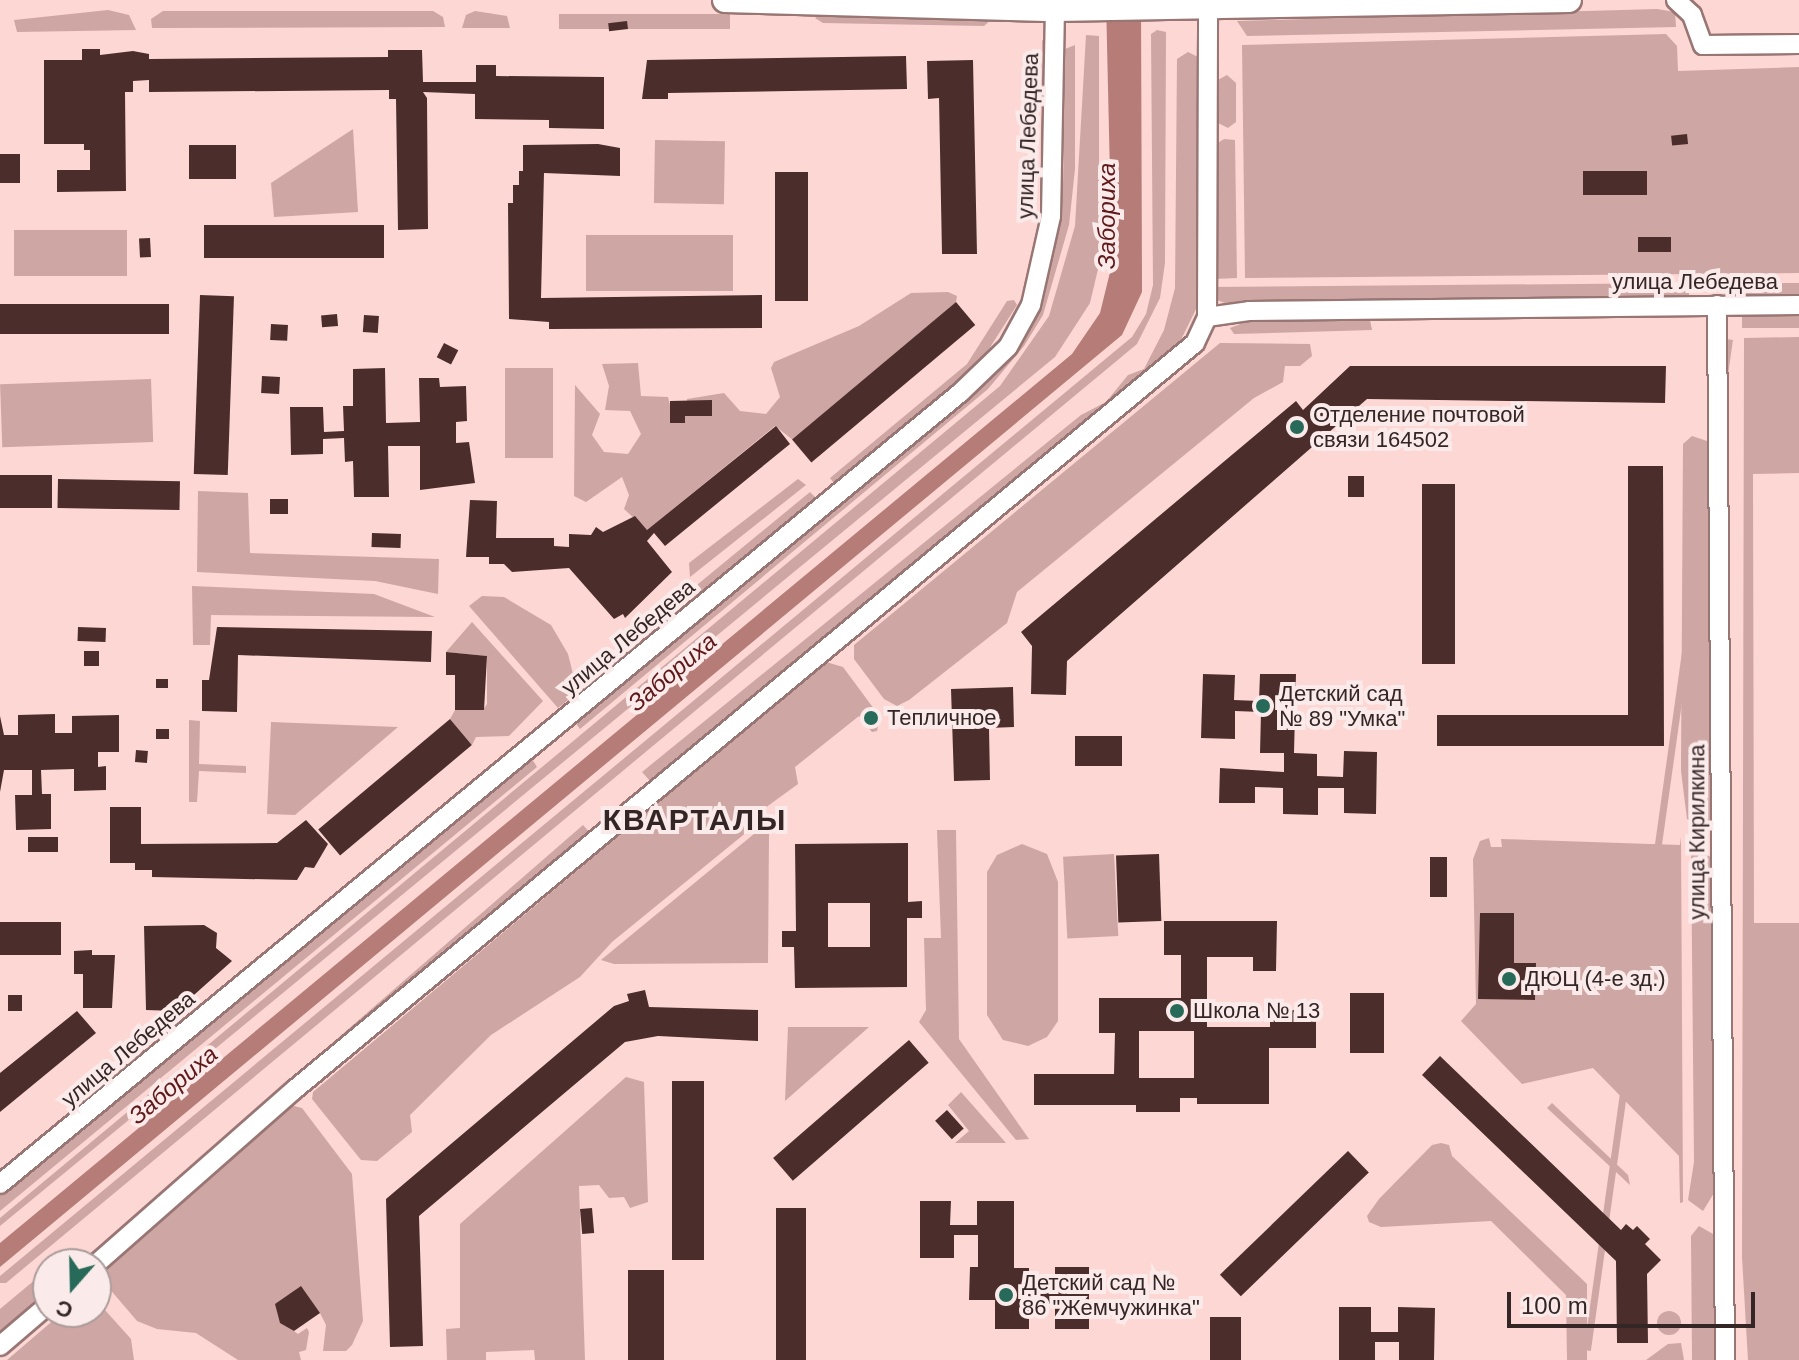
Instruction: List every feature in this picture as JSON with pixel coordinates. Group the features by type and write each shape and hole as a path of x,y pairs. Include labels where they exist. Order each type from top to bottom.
{"main road":[{"path":"725,0 948,1 1055,4 1081,8 1208,3 1569,0"}],"street":[{"path":"1676,0 1692,15 1703,45 1799,44"},
{"path":"112,1250 294,1090 1195,343 1207,317 1208,3"},
{"name":"улица Лебедева","path":"0,1184 960,393 1008,347 1031,305 1051,216 1055,4"},
{"name":"улица Кирилкина","path":"1717,305 1725,1360"},
{"name":"улица Лебедева","path":"1207,317 1249,311 1799,305"},
{"path":"0,1346 32,1319"}],"shaded area":[{"path":"1106,0 1141,0 1142,292 1122,335 0,1267 0,1243 1072,354 1100,313 1112,264"},
{"path":"1657,9 1675,12 1676,27 1247,36 1237,21"},
{"path":"108,10 129,15 136,30 17,32 14,20"},
{"path":"163,11 433,11 443,17 445,27 152,28 151,19"},
{"path":"475,11 507,16 510,28 462,28 466,15"},
{"path":"559,14 730,14 730,29 559,29"},
{"path":"822,14 993,18 984,26 823,23 815,18"},
{"path":"1157,30 1166,32 1165,263 1160,298 1137,344 48,1248 34,1248 1132,337 1146,314 1153,285 1151,34"},
{"path":"1666,34 1677,46 1678,71 1799,67 1799,273 1245,278 1242,45"},
{"path":"1086,35 1099,36 1099,265 1090,303 1055,357 0,1226 0,1218 1000,386 1049,316 1075,226"},
{"path":"1042,40 1048,43 1048,206 1040,214"},
{"path":"1075,45 1075,169 1069,225 1043,315 1024,346 988,389 580,729 574,721 1003,357 1055,237 1063,186 1065,49"},
{"path":"1188,52 1200,58 1201,299 1175,352 651,782 642,772 1081,415 1106,402 1128,375 1144,369 1164,330 1175,288 1177,59"},
{"path":"1227,75 1236,83 1236,122 1228,128 1214,121 1214,82"},
{"path":"353,129 358,212 274,217 271,183"},
{"path":"1224,139 1235,140 1237,278 1214,279 1216,144"},
{"path":"655,140 725,141 724,204 654,203"},
{"path":"14,230 127,230 127,276 14,276"},
{"path":"586,235 733,235 733,291 586,291"},
{"path":"1689,283 1689,301 1230,305 1217,300 1213,287"},
{"path":"1741,283 1799,283 1799,297 1741,297"},
{"path":"948,292 957,296 956,302 793,440 775,426 647,530 624,509 629,495 622,477 586,502 574,496 575,385 600,414 592,435 604,452 628,454 641,434 630,411 605,410 609,386 602,364 638,363 641,396 668,397 671,409 687,407 687,399 724,393 740,411 766,414 780,397 771,368 774,362 859,326 911,293"},
{"path":"1014,300 1017,305 982,360 953,389 839,483 833,482 830,478 967,364 1007,301"},
{"path":"1742,314 1799,314 1799,328 1742,328"},
{"path":"1361,317 1370,320 1372,330 1234,334 1230,328 1251,320"},
{"path":"1799,337 1799,473 1753,474 1754,923 1799,923 1799,1360 1748,1360 1742,1257 1744,338"},
{"path":"1726,339 1733,340 1591,1351 1584,1350"},
{"path":"1220,343 1310,344 1312,356 1300,366 1285,366 1283,382 1254,398 1017,592 1007,623 909,700 897,706 884,699 854,659 854,645"},
{"path":"505,368 553,368 553,458 505,458"},
{"path":"151,379 153,442 2,447 0,384"},
{"path":"1692,436 1710,442 1713,823 1705,828 1687,819 1681,771 1683,444"},
{"path":"798,479 806,485 690,577 689,563"},
{"path":"198,491 248,493 250,553 439,559 438,594 375,581 197,572"},
{"path":"810,492 816,498 813,503 699,596 692,595 692,589"},
{"path":"192,586 374,594 435,617 211,615 210,645 193,645"},
{"path":"482,596 504,597 551,625 568,654 575,682 568,700 558,708 469,606"},
{"path":"472,622 543,701 509,736 476,737 472,745 450,719 455,710 483,710 487,704 487,656 446,652"},
{"path":"826,662 843,667 880,717 877,731 872,732 859,716 795,767 798,784 765,808 764,818 612,942 580,977 491,1035 410,1115 412,1132 377,1161 361,1160 312,1099 313,1092"},
{"path":"189,720 200,721 199,764 246,766 246,773 199,771 197,802 189,802"},
{"path":"271,722 398,727 295,815 267,814"},
{"path":"532,759 537,767 0,1211 0,1194"},
{"path":"583,825 597,841 112,1262 112,1248 96,1248"},
{"path":"760,829 769,834 768,963 614,964 601,960"},
{"path":"937,830 956,830 959,1039 1029,1139 1016,1140 919,1022 926,1010 924,938 941,938"},
{"path":"1681,837 1683,1202 1680,1203 1679,1156 1593,1068 1522,1084 1461,1021 1476,1004 1473,859 1480,841 1489,838 1491,847 1502,847 1501,839 1680,845"},
{"path":"1022,844 1047,854 1058,882 1058,1021 1047,1037 1028,1046 1003,1040 987,1015 987,872 997,855"},
{"path":"1691,845 1712,858 1714,1193 1703,1211 1688,1200 1694,1162"},
{"path":"1114,854 1118,936 1067,939 1063,857"},
{"path":"788,1027 869,1027 785,1101"},
{"path":"626,1077 644,1082 648,1202 630,1208 624,1197 609,1198 599,1185 579,1186 585,1360 535,1360 534,1350 486,1352 486,1360 447,1360 446,1329 460,1328 460,1224"},
{"path":"961,1092 1006,1143 955,1143 969,1131 948,1105"},
{"path":"1552,1103 1628,1175 1630,1185 1547,1108"},
{"path":"290,1105 302,1108 352,1174 363,1321 346,1351 323,1351 326,1325 320,1313 280,1321 298,1334 307,1328 306,1350 299,1352 301,1360 238,1360 196,1333 157,1329 137,1321 112,1292 112,1257"},
{"path":"1432,1145 1449,1145 1452,1156 1587,1284 1587,1360 1567,1360 1566,1295 1491,1221 1381,1227 1369,1222 1367,1216 1379,1199"},
{"path":"1699,1226 1713,1234 1718,1248 1718,1360 1692,1360 1691,1236"},
{"path":"32,1249 32,1261 6,1283 0,1283 0,1276"},
{"path":"32,1282 32,1306 0,1333 0,1309"},
{"path":"1669,1311 1678,1314 1681,1323 1678,1332 1669,1335 1660,1332 1657,1323 1660,1314"},
{"path":"112,1318 131,1339 134,1360 7,1360 44,1328 112,1328"},
{"path":"1681,1343 1684,1360 1646,1360 1668,1344"}],"building":[{"path":"627,21 628,29 609,31 608,23"},
{"path":"82,49 100,49 100,55 133,51 149,54 149,59 388,57 388,50 422,50 423,82 476,82 476,65 496,65 496,76 604,77 604,129 549,128 549,120 475,119 475,94 423,92 427,98 428,229 398,230 396,99 389,99 389,90 149,92 149,80 133,81 133,92 125,92 126,191 57,192 57,170 90,170 90,150 84,150 84,144 44,144 44,60 82,60"},
{"path":"906,56 907,89 668,93 668,99 642,99 647,60"},
{"path":"973,60 977,254 942,254 939,98 928,99 927,61"},
{"path":"1687,134 1688,144 1672,146 1671,136"},
{"path":"598,144 620,148 620,176 544,173 541,298 762,295 762,328 549,329 549,322 509,319 508,203 513,203 513,185 519,185 519,171 523,171 523,145"},
{"path":"189,145 236,145 236,179 189,179"},
{"path":"0,154 20,154 20,183 0,183"},
{"path":"1583,171 1647,171 1647,195 1583,195"},
{"path":"775,172 808,172 808,301 775,301"},
{"path":"204,225 384,225 384,258 204,258"},
{"path":"1638,237 1671,237 1671,252 1638,252"},
{"path":"150,238 151,257 140,258 139,239"},
{"path":"200,295 234,296 228,475 194,474"},
{"path":"956,302 975,325 811,463 792,440"},
{"path":"0,304 169,304 169,334 0,334"},
{"path":"337,314 338,326 322,327 321,315"},
{"path":"364,315 379,316 378,333 363,332"},
{"path":"271,324 288,325 287,341 270,340"},
{"path":"444,343 458,350 451,365 437,357"},
{"path":"1350,366 1666,366 1665,403 1367,399 1067,661 1066,695 1031,694 1032,646 1021,632 1296,401 1303,410"},
{"path":"385,368 386,423 420,422 419,378 439,378 440,387 466,386 467,421 456,422 456,443 469,442 475,483 420,490 420,446 388,446 389,497 354,497 353,461 345,462 344,438 323,439 323,454 291,455 290,407 323,407 324,432 344,431 343,406 353,406 353,369"},
{"path":"262,376 280,377 279,394 261,393"},
{"path":"712,400 712,416 685,416 685,423 670,423 670,401"},
{"path":"776,426 790,444 665,546 654,533 647,541 672,572 625,618 623,614 614,619 569,568 512,572 504,564 489,564 489,557 466,557 470,500 497,501 496,538 554,538 554,546 569,547 569,534 591,535 596,527 603,532 635,516 647,530"},
{"path":"1628,466 1663,466 1664,746 1437,746 1437,715 1628,715"},
{"path":"0,475 52,475 52,508 0,508"},
{"path":"1348,476 1364,476 1364,497 1348,497"},
{"path":"58,479 180,481 179,510 57,508"},
{"path":"1422,484 1455,484 1455,664 1422,664"},
{"path":"270,499 288,499 288,514 270,514"},
{"path":"372,533 401,534 400,548 372,547"},
{"path":"78,627 106,628 105,642 78,641"},
{"path":"217,627 432,631 431,662 238,655 237,712 202,711 202,680 209,680"},
{"path":"84,651 99,651 99,666 84,666"},
{"path":"446,652 487,656 484,710 455,710 455,675 446,675"},
{"path":"1203,674 1235,675 1234,700 1259,701 1260,674 1296,674 1294,753 1317,754 1317,776 1343,777 1344,751 1377,752 1376,814 1344,813 1344,788 1318,788 1318,815 1283,814 1283,788 1255,787 1255,803 1219,803 1220,768 1284,772 1284,753 1260,753 1261,712 1235,711 1235,739 1201,738"},
{"path":"156,679 168,679 168,688 156,688"},
{"path":"1013,687 1014,727 989,728 990,780 954,781 951,689"},
{"path":"55,714 55,733 72,733 72,716 119,715 119,752 98,752 98,767 106,766 106,790 74,791 74,769 41,770 42,794 51,794 51,829 16,830 15,795 32,795 32,770 4,770 0,792 0,716 4,735 18,735 18,715"},
{"path":"450,719 472,745 340,856 318,830"},
{"path":"156,729 169,729 169,739 156,739"},
{"path":"1075,736 1122,736 1122,766 1075,766"},
{"path":"136,750 148,751 147,763 135,762"},
{"path":"110,807 141,807 141,844 277,843 306,820 328,844 314,868 305,867 297,880 152,877 152,870 135,870 135,863 110,863"},
{"path":"28,837 58,837 58,852 28,852"},
{"path":"908,843 908,902 922,901 922,918 907,918 907,987 795,988 794,947 782,947 782,931 796,931 795,844","holes":["828,903 870,903 870,947 828,947"]},
{"path":"1159,854 1161,921 1118,922 1116,856"},
{"path":"1430,857 1447,857 1447,897 1430,897"},
{"path":"1480,913 1514,913 1514,963 1536,963 1535,1000 1478,999"},
{"path":"1164,921 1277,921 1276,971 1253,971 1253,957 1207,957 1207,1027 1270,1027 1270,1010 1316,1010 1316,1048 1269,1048 1269,1104 1197,1104 1197,1098 1180,1098 1180,1112 1136,1112 1136,1105 1034,1105 1034,1074 1114,1074 1115,1033 1099,1033 1099,998 1181,998 1181,955 1164,955","holes":["1139,1031 1194,1031 1194,1078 1139,1078"]},
{"path":"0,922 61,922 61,955 0,955"},
{"path":"204,925 217,933 216,948 232,961 176,1011 146,1010 144,926"},
{"path":"92,950 92,955 115,955 112,1008 83,1008 83,974 74,974 74,951"},
{"path":"645,990 649,1007 758,1010 758,1041 658,1036 625,1042 419,1216 423,1346 390,1347 386,1199 614,1006 629,1001 627,994"},
{"path":"1350,993 1384,993 1384,1053 1350,1053"},
{"path":"8,995 22,995 22,1011 8,1011"},
{"path":"77,1011 96,1033 0,1112 0,1073"},
{"path":"909,1040 929,1063 793,1181 773,1158"},
{"path":"1440,1056 1621,1230 1626,1224 1633,1230 1637,1226 1650,1239 1645,1244 1661,1260 1647,1274 1648,1343 1617,1343 1616,1261 1422,1075"},
{"path":"672,1081 704,1081 704,1260 672,1260"},
{"path":"947,1110 964,1129 952,1139 935,1121"},
{"path":"1348,1151 1369,1173 1241,1296 1220,1275"},
{"path":"920,1201 951,1201 950,1225 977,1225 977,1201 1014,1201 1014,1268 1029,1268 1029,1293 1055,1293 1055,1267 1089,1267 1089,1329 1055,1329 1055,1304 1029,1304 1029,1329 995,1329 995,1300 969,1300 970,1267 978,1267 978,1235 954,1235 954,1258 920,1258"},
{"path":"592,1208 594,1233 582,1234 580,1209"},
{"path":"776,1208 806,1208 806,1360 776,1360"},
{"path":"628,1270 664,1270 664,1360 628,1360"},
{"path":"301,1286 320,1313 294,1331 280,1323 275,1304"},
{"path":"1339,1307 1371,1307 1371,1332 1398,1332 1398,1307 1435,1308 1434,1360 1399,1360 1399,1342 1375,1342 1375,1360 1339,1360"},
{"path":"1210,1317 1241,1317 1241,1360 1210,1360"}],"place":[{"name":"Отделение почтовой связи 164502","path":"1297,427"},
{"name":"Детский сад № 89 \"Умка\"","path":"1263,706"},
{"name":"Тепличное","path":"871,718"},
{"name":"ДЮЦ (4-е зд.)","path":"1509,979"},
{"name":"Школа № 13","path":"1177,1011"},
{"name":"Детский сад № 86 \"Жемчужинка\"","path":"1006,1295"}],"district":[{"name":"КВАРТАЛЫ","path":"695,820"}],"water label":[{"name":"Забориха","path":"1107,216"},
{"name":"Забориха","path":"672,672"},
{"name":"Забориха","path":"173,1085"}]}
